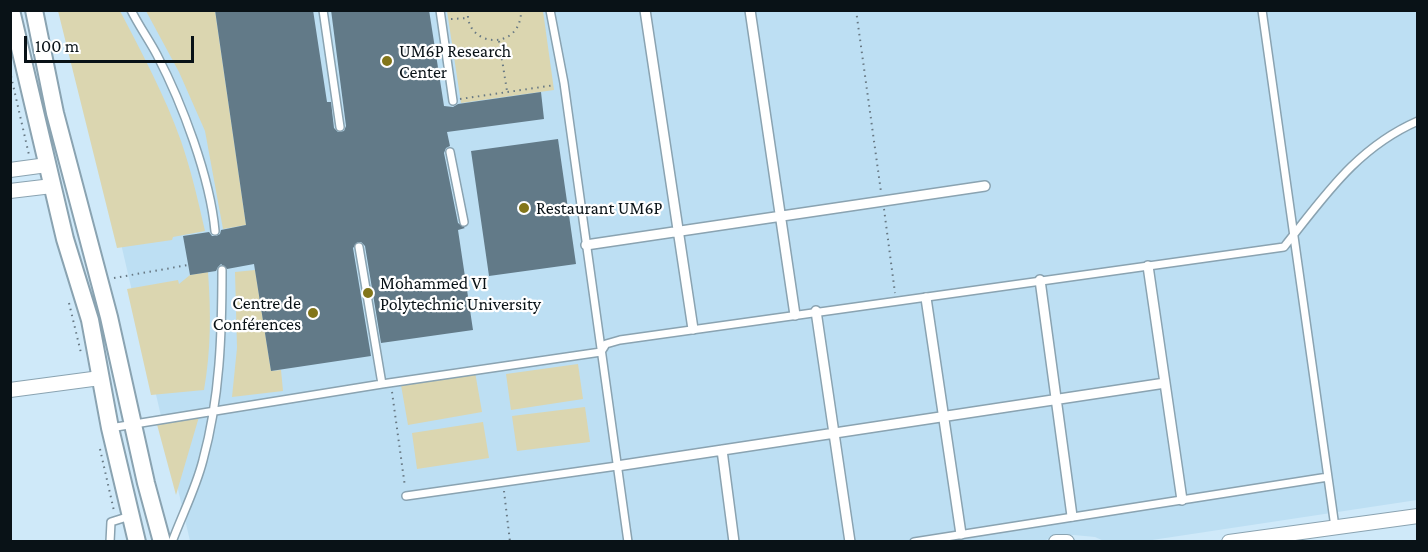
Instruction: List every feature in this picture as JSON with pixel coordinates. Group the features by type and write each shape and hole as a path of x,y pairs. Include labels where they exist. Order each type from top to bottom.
{"street":[{"path":"11,10 40,166 52,186 64,239 90,320 124,518 137,542"},
{"path":"34,10 55,113 99,280 162,542"},
{"path":"645,10 693,329"},
{"path":"750,10 795,315"},
{"path":"10,170 40,166"},
{"path":"10,191 52,186"},
{"path":"586,245 985,186"},
{"path":"1148,266 1182,500"},
{"path":"1040,280 1072,516"},
{"path":"926,298 961,534"},
{"path":"816,311 850,542"},
{"path":"10,390 100,378"},
{"path":"617,466 1165,383"},
{"path":"722,450 734,542"},
{"path":"1229,542 1418,516"},
{"path":"1056,542 1067,542"}],"lane":[{"path":"131,10 157,56 188,128 204,173 215,231"},
{"path":"323,10 340,127"},
{"path":"441,10 453,101"},
{"path":"550,10 564,83 628,542"},
{"path":"1262,10 1335,527"},
{"path":"110,428 382,384 601,352 606,344 620,340 1284,247 1325,193 1358,159 1384,139 1418,122"},
{"path":"450,152 464,222"},
{"path":"359,247 382,384"},
{"path":"172,542 203,460 213,412 221,352 222,270"},
{"path":"406,496 617,466"},
{"path":"914,542 1328,477"},
{"path":"110,542 111,522 124,518"}],"path":[{"path":"468,10 468,18 474,32 490,40 507,38 514,33 519,26 521,10"},
{"path":"856,10 896,302"},
{"path":"442,20 468,18"},
{"path":"499,40 507,91"},
{"path":"10,73 40,166"},
{"path":"453,101 564,83"},
{"path":"99,280 188,265"},
{"path":"68,299 82,356"},
{"path":"391,383 406,496"},
{"path":"100,448 106,483 124,518"},
{"path":"503,481 510,542"}],"shaded area":[{"path":"58,11 120,11 175,124 185,152 205,231 173,237 172,240 117,248"},
{"path":"67,11 1417,11 1417,500 1139,542 1104,541 1095,537 1074,535 1058,535 1041,542 190,541"},
{"path":"146,11 215,11 246,225 223,229 205,131 179,72"},
{"path":"447,11 543,11 554,90 461,103"},
{"path":"255,270 271,371 281,370 283,391 232,397 237,348 235,272"},
{"path":"208,272 210,331 204,390 151,395 127,289 178,280 179,284 190,275"},
{"path":"578,364 583,399 511,410 506,374"},
{"path":"475,372 482,412 408,425 401,385"},
{"path":"585,407 590,442 517,451 512,416"},
{"path":"201,410 176,495 155,417"},
{"path":"483,422 489,458 417,469 412,433"}],"building":[{"path":"215,10 313,10 327,102 331,102 334,128 338,132 344,131 346,126 331,10 429,10 444,106 453,107 458,104 541,92 544,119 447,132 450,146 444,153 458,223 465,228 458,230 473,330 381,343 365,246 358,242 353,248 371,356 271,371 254,264 227,269 221,264 216,271 190,275 183,236 209,232 212,236 216,236 221,230 246,225"},
{"name":"Restaurant UM6P","path":"558,139 576,264 489,276 471,151"}],"place":[{"name":"UM6P Research Center","path":"387,61"},
{"name":"Restaurant UM6P","path":"524,208"},
{"name":"Mohammed VI Polytechnic University","path":"368,293"},
{"name":"Centre de Conférences","path":"313,313"}]}
